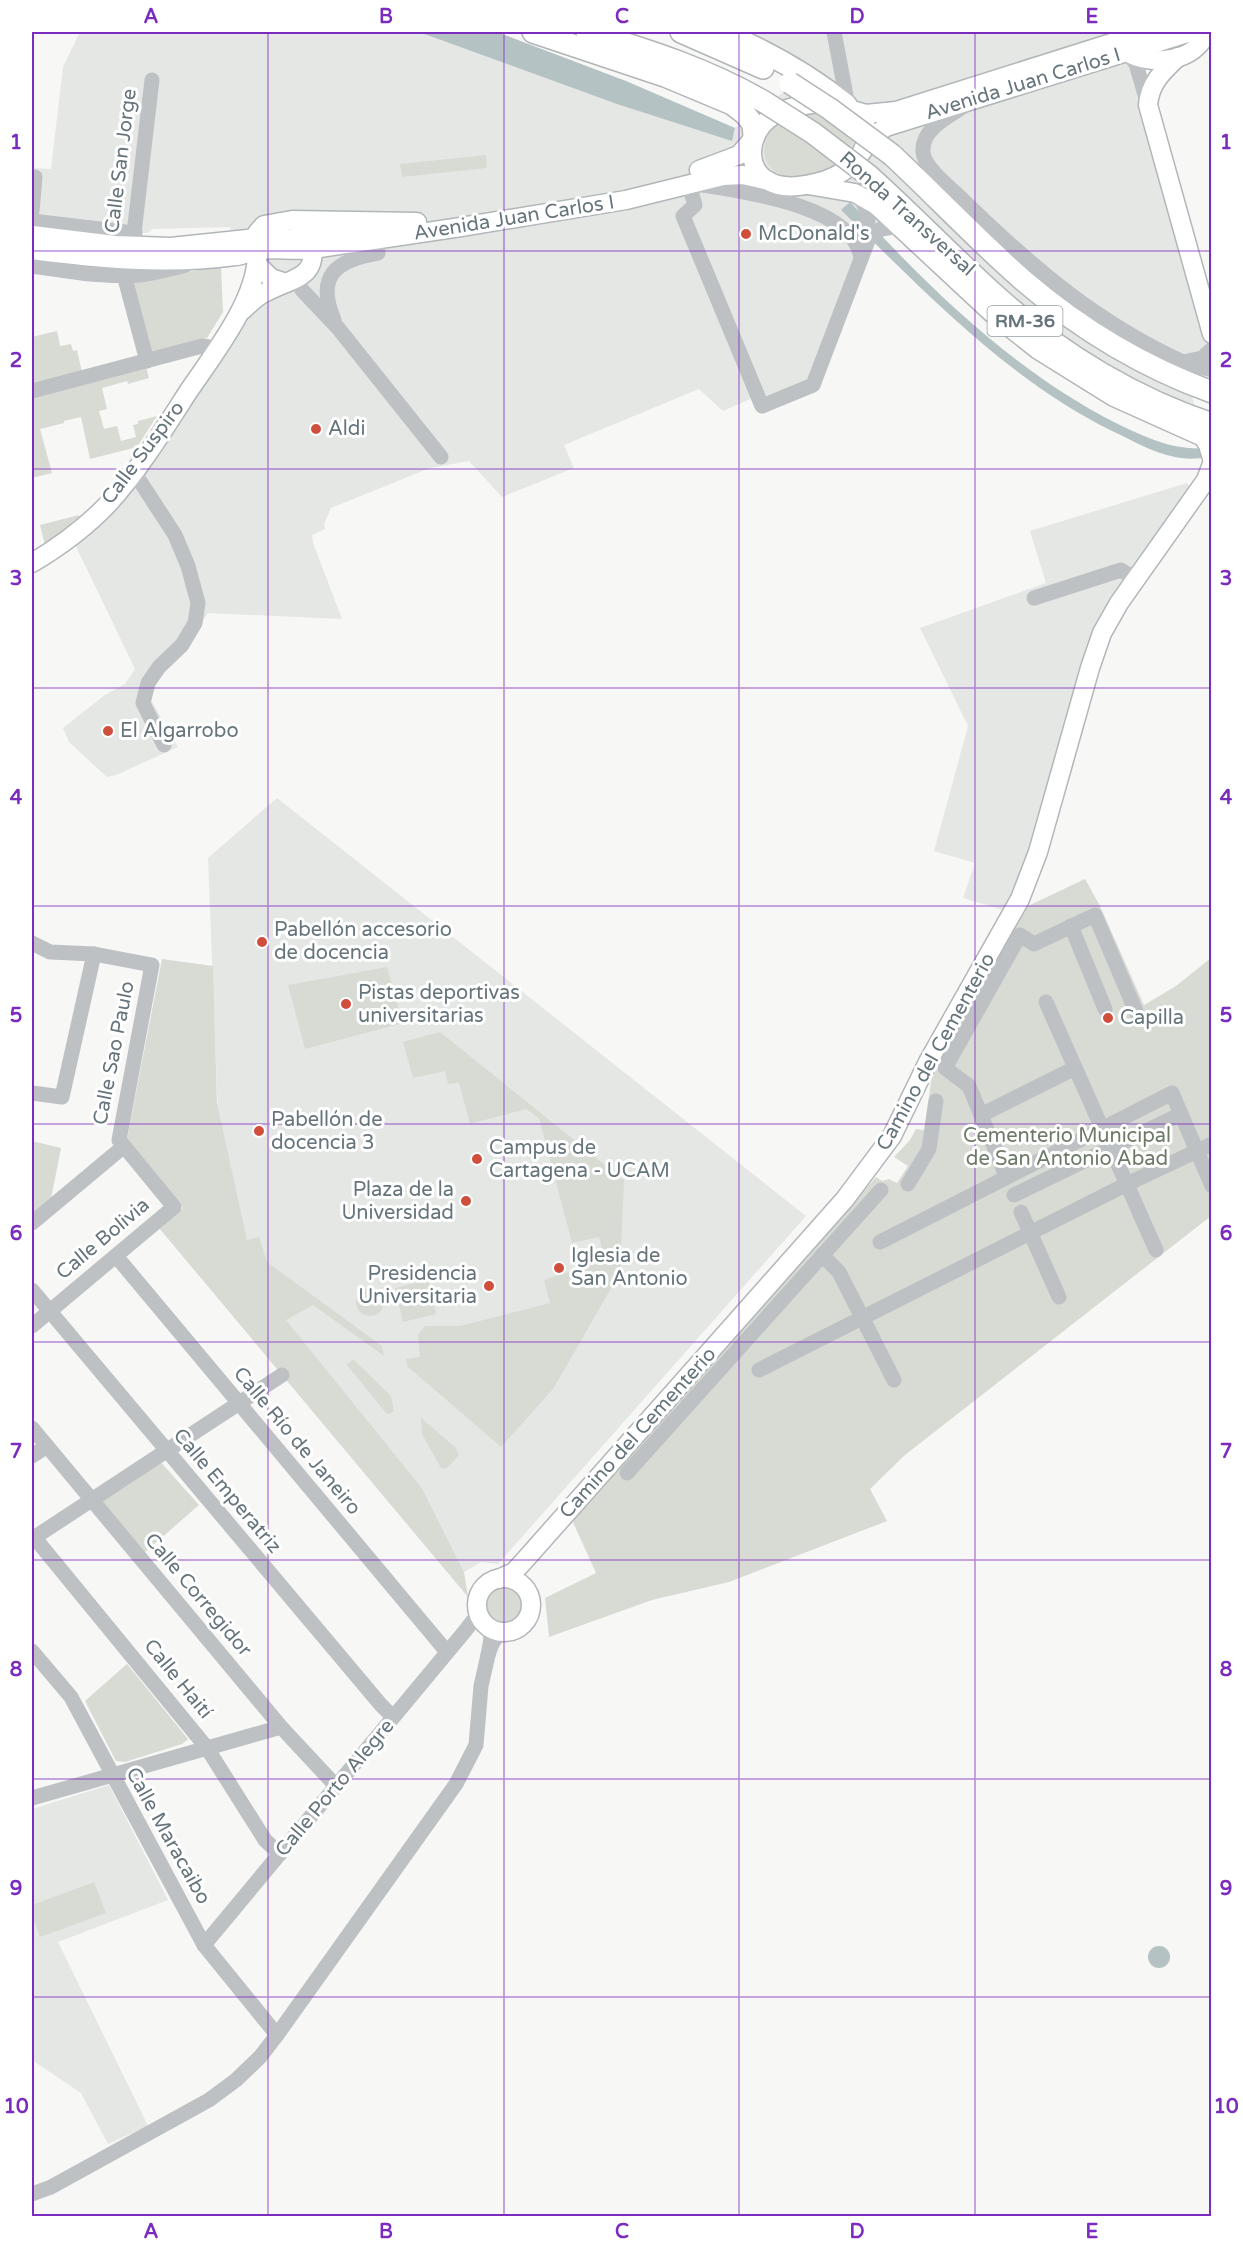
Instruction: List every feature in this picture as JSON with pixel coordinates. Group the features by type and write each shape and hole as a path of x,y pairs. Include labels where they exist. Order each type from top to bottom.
{"highway":[{"path":"533,32 665,76 732,104 753,124 754,138"},
{"name":"Ronda Transversal","path":"587,32 686,64 766,103 813,133 868,175 1003,303 1046,336 1138,393 1212,424"},
{"name":"Ronda Transversal","path":"681,32 742,57 790,83 837,114 892,155 994,253 1059,309 1129,354 1159,370 1212,392"},
{"path":"722,32 812,79 850,108"}],"main road":[{"name":"Avenida Juan Carlos I","path":"864,149 875,135 886,128 971,101 1146,32"},
{"path":"1202,37 1161,73 1151,87 1148,105 1212,334"},
{"name":"Avenida Juan Carlos I","path":"850,108 866,114 896,111 1124,40 1202,37"},
{"path":"1124,40 1148,59 1178,57"},
{"path":"819,103 850,108 862,121 866,130 864,149 857,161 846,171 830,179 808,185 784,186 769,181 759,173 753,163 754,138 767,120 785,110 819,103"},
{"name":"Avenida Juan Carlos I","path":"257,247 294,251 312,243 417,222 627,187 698,170 739,155 754,138"},
{"name":"Avenida Juan Carlos I","path":"312,243 377,240 614,202 736,174 769,181"},
{"path":"808,185 855,194 876,205 993,314 1037,349 1114,397 1203,437 1211,456"},
{"path":"291,281 279,282 266,274 257,264 256,233 261,226 292,220 417,222"},
{"path":"233,323 256,298 307,273 312,264 312,243 303,226 271,224"},
{"path":"32,235 133,240 184,247 257,247"},
{"path":"32,250 127,260 171,261 239,256 257,247"},
{"path":"233,323 254,279 257,247"},
{"name":"Calle Suspiro","path":"32,563 88,522 134,472 233,323"},
{"name":"Camino del Cementerio","path":"498,1579 514,1572 524,1561 845,1199 892,1136 928,1062 1008,922 1023,891 1044,832 1096,650 1110,617 1209,474 1211,456"},
{"path":"1195,494 1212,483"},
{"path":"524,1561 519,1574 531,1602 529,1615 519,1627 489,1624 477,1603 482,1590 498,1579 511,1580 524,1587"}],"street":[{"path":"834,32 850,108"},
{"path":"1124,40 1136,64 1148,105"},
{"name":"Calle San Jorge","path":"133,240 152,80"},
{"path":"971,101 932,128 927,135 923,152 927,164 1005,240 1070,296 1127,333 1183,362 1212,370"},
{"path":"32,211 35,177"},
{"path":"855,194 865,208 870,234 861,259 813,385 762,406 683,216 695,205 692,184 739,191 806,208 821,215 852,236 859,246 861,259"},
{"path":"32,222 133,240"},
{"path":"870,234 887,227 901,226"},
{"path":"338,328 327,301 329,283 333,273 344,262 358,256 378,253 377,240"},
{"path":"32,266 81,272 140,275 215,258"},
{"path":"124,275 147,361"},
{"path":"291,281 338,328 441,457"},
{"path":"32,391 202,346 216,348"},
{"path":"1183,362 1202,358 1212,349"},
{"path":"134,472 175,535 188,566 198,603 195,623 182,645 159,667 148,683 143,703 164,745"},
{"path":"1034,598 1121,570 1136,580"},
{"path":"1006,1176 969,1086 945,1068 1020,935 1034,944 1095,915 1137,1014"},
{"path":"1071,926 1105,1009"},
{"path":"32,945 50,952 94,954 62,1097 32,1093"},
{"name":"Calle Sao Paulo","path":"94,954 152,965 118,1140 123,1147"},
{"path":"1046,1002 1156,1250"},
{"path":"981,1114 1075,1068"},
{"path":"880,1242 1172,1093 1212,1186"},
{"path":"908,1184 929,1149 936,1101"},
{"path":"1014,1195 1181,1114"},
{"path":"759,1370 862,1316 1212,1144"},
{"path":"32,1223 123,1147"},
{"name":"Calle Bolivia","path":"32,1326 174,1207 123,1147"},
{"path":"627,1473 881,1190"},
{"path":"1021,1212 1059,1297"},
{"path":"822,1255 838,1272 894,1380"},
{"name":"Calle Río de Janeiro","path":"116,1256 447,1652"},
{"name":"Calle Emperatriz","path":"32,1290 166,1452 393,1718"},
{"path":"33,1538 282,1375"},
{"name":"Calle Corregidor","path":"32,1428 281,1727 336,1786"},
{"path":"32,1456 47,1446"},
{"name":"Calle Haití","path":"33,1538 207,1748 265,1840 280,1854"},
{"path":"32,2194 51,2187 209,2100 236,2080 260,2057 467,1766 478,1737 481,1686 491,1639 489,1624"},
{"name":"Calle Porto Alegre","path":"204,1945 465,1630 472,1625 489,1624"},
{"name":"Calle Maracaibo","path":"32,1651 71,1697 204,1945 277,2035"},
{"path":"32,1798 281,1727"}],"shaded area":[{"path":"80,32 455,32 734,134 735,128 782,93 797,71 721,32 1122,32 1211,349 1183,363 1203,437 901,226 877,230 813,385 762,406 757,396 723,411 699,389 564,445 574,468 502,497 469,461 430,468 331,508 324,524 325,529 312,535 342,619 208,613 183,650 159,673 151,700 178,747 107,777 69,742 63,728 105,695 125,684 135,669 71,536 130,477 256,271 232,239 230,227 152,229 148,233 112,232 32,222 32,168 51,169 63,67"},
{"path":"419,32 497,32 626,81 735,128 732,141 617,104"},
{"path":"850,202 941,295 1007,352 1042,378 1078,402 1151,439 1185,448 1211,448 1211,458 1180,458 1151,449 1073,410 1037,386 968,331 841,210"},
{"path":"1187,483 1195,494 1119,603 1013,913 963,898 975,863 934,851 968,726 920,628 1046,583 1030,531"},
{"name":"Campus de Cartagena - UCAM","path":"277,798 806,1216 498,1564 481,1562 464,1572 422,1488 223,1243 208,858"},
{"path":"109,1785 168,1900 58,1942 148,2126 108,2144 81,2093 32,2060 32,1809"},
{"path":"1159,1946 1167,1949 1170,1957 1167,1965 1159,1968 1151,1965 1148,1957 1151,1949"}],"green space":[{"path":"819,111 854,137 851,148 844,158 822,173 809,177 783,176 773,170 764,153 765,140 770,132 792,117"},
{"path":"486,155 487,168 402,177 400,164"},
{"path":"221,266 223,312 207,338 145,354 126,283"},
{"path":"57,331 60,346 71,344 73,351 77,350 82,372 32,385 32,337"},
{"path":"146,367 149,378 102,388 107,409 99,411 104,429 117,426 121,441 136,437 133,425 138,424 138,421 157,416 137,447 90,459 81,417 64,421 64,423 40,429 52,473 32,478 32,397"},
{"path":"79,515 79,517 45,545 40,525"},
{"name":"Cementerio Municipal de San Antonio Abad","path":"1085,879 1099,904 1144,1005 1176,986 1211,958 1211,1216 905,1455 870,1489 887,1521 729,1582 652,1600 549,1637 545,1598 596,1573 572,1520 876,1177 882,1181 889,1179 897,1183 908,1166 894,1157 910,1140 916,1129 924,1130 933,1069 1028,906"},
{"path":"162,959 213,966 217,1103 247,1240 259,1237 267,1262 382,1346 384,1356 313,1305 286,1320 422,1488 464,1572 468,1597 159,1228 183,1208 127,1139"},
{"name":"Pistas deportivas universitarias","path":"387,967 403,1023 305,1049 288,985"},
{"path":"440,1032 624,1180 620,1273 553,1389 501,1447 407,1366 406,1359 420,1357 418,1335 425,1326 460,1326 550,1303 544,1280 605,1260 599,1237 572,1243 539,1118 526,1109 470,1124 459,1083 448,1084 445,1071 413,1078 403,1042"},
{"path":"32,1141 61,1148 51,1199 32,1215"},
{"path":"428,1280 436,1314 403,1322 395,1288"},
{"path":"370,1288 380,1292 384,1302 380,1312 370,1316 360,1312 356,1302 360,1292"},
{"path":"353,1359 391,1396 394,1412 387,1414 347,1365"},
{"path":"421,1418 456,1448 459,1455 446,1469 441,1468 422,1434"},
{"path":"157,1458 199,1505 145,1552 96,1497"},
{"path":"499,1579 509,1579 523,1586 530,1605 523,1624 509,1631 499,1631 489,1627 482,1620 478,1610 478,1600 482,1590 489,1583"},
{"path":"127,1664 188,1739 182,1744 125,1762 116,1761 85,1701"},
{"path":"94,1882 106,1913 40,1937 32,1914 32,1905"}],"place":[{"name":"McDonald's","path":"746,234"},
{"name":"Aldi","path":"316,429"},
{"name":"El Algarrobo","path":"108,731"},
{"name":"Pabellón accesorio de docencia","path":"262,942"},
{"name":"Pistas deportivas universitarias","path":"346,1004"},
{"name":"Capilla","path":"1108,1018"},
{"name":"Pabellón de docencia 3","path":"259,1131"},
{"name":"Campus de Cartagena - UCAM","path":"477,1159"},
{"name":"Plaza de la Universidad","path":"466,1201"},
{"name":"Iglesia de San Antonio","path":"559,1268"},
{"name":"Presidencia Universitaria","path":"489,1286"}]}
